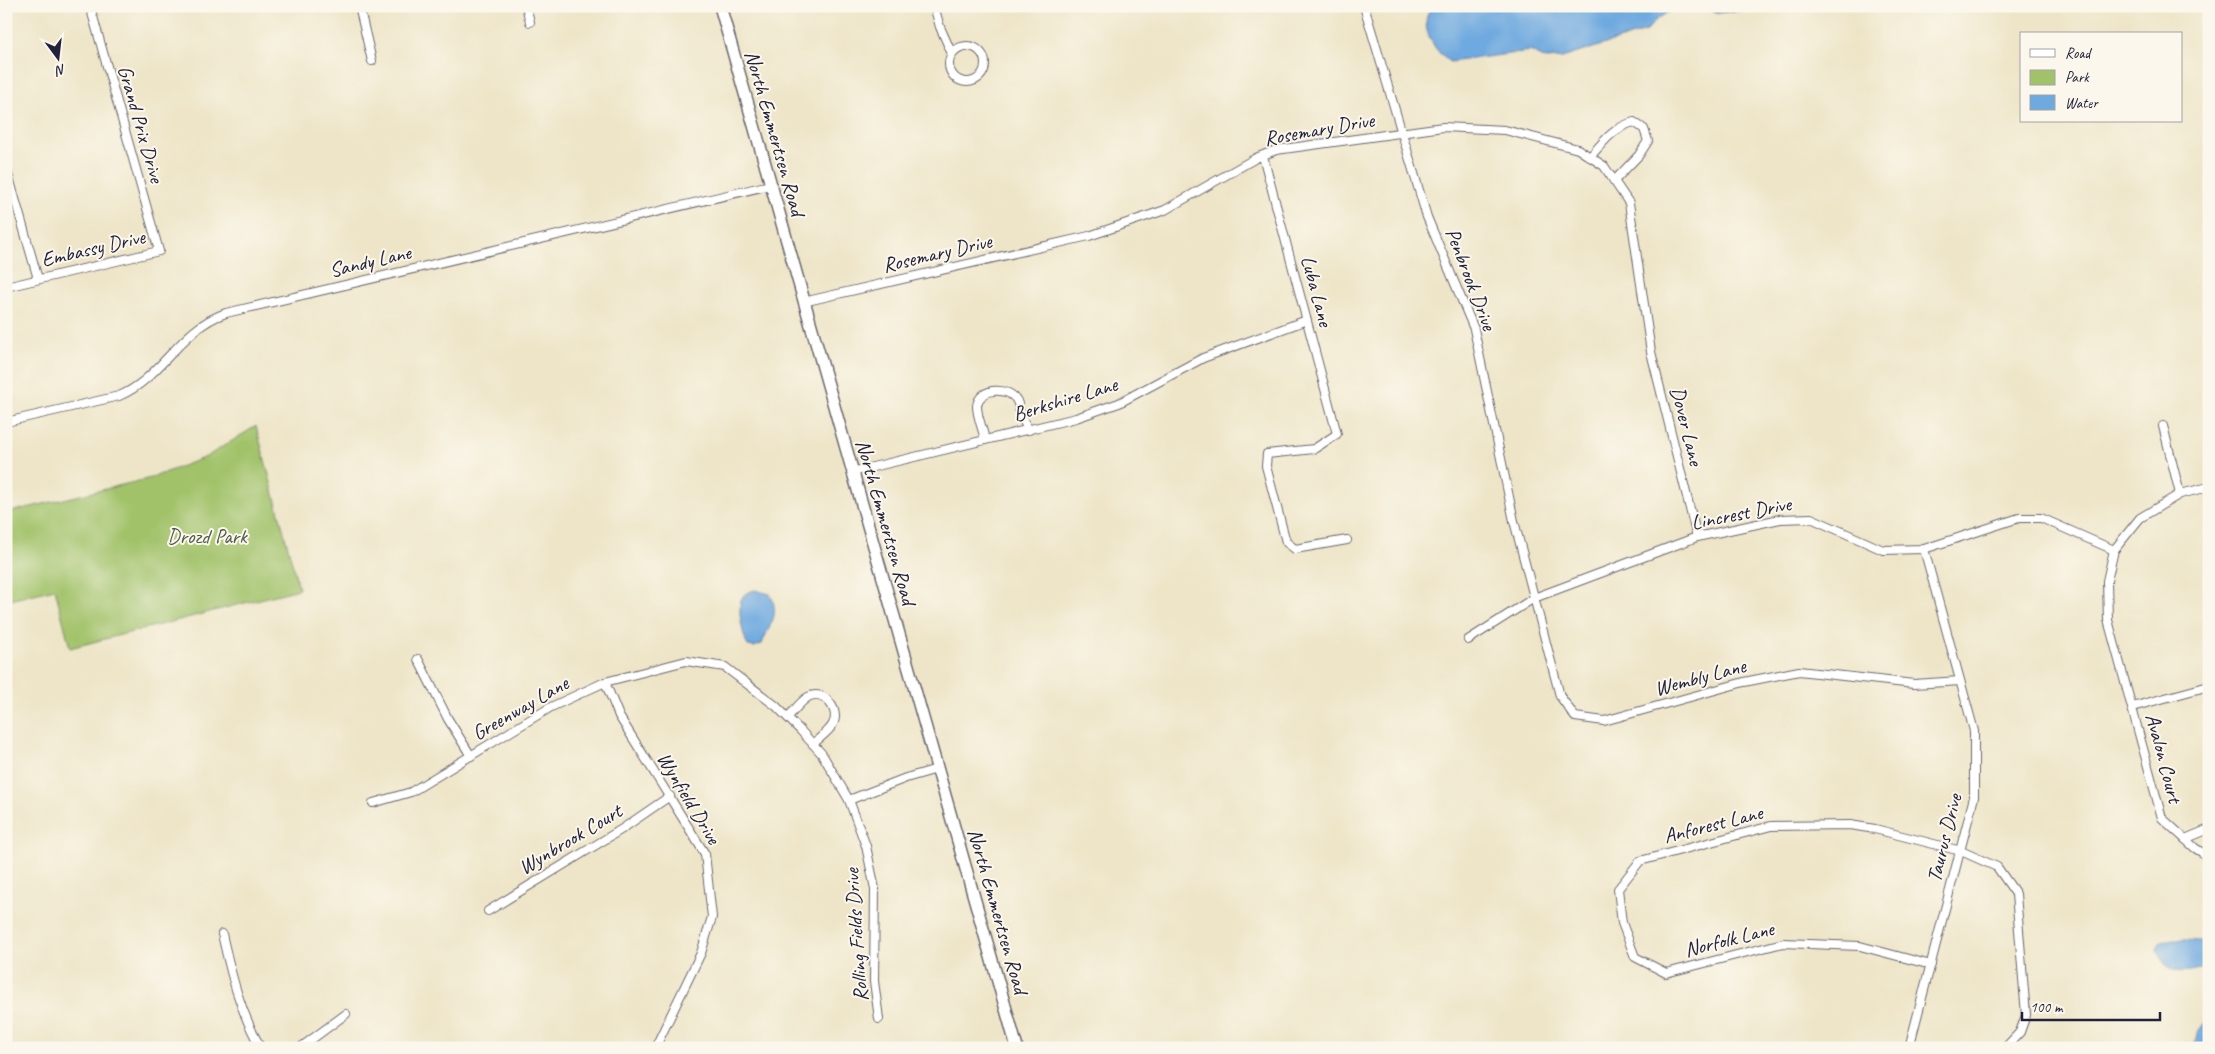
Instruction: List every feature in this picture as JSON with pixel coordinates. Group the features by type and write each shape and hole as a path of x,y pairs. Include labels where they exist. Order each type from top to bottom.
{"street":[{"name":"Grand Prix Drive","path":"90,6 159,251"},
{"path":"359,6 372,61"},
{"path":"526,6 530,22"},
{"name":"North Emmertsen Road","path":"720,6 1017,1048"},
{"path":"934,6 940,27 952,54 949,65 953,75 957,79 968,82 974,81 983,73 986,61 984,55 974,46 962,46 952,54"},
{"name":"Penbrook Drive","path":"1364,6 1427,216 1474,329 1514,521 1534,598"},
{"path":"1590,157 1622,125 1634,122 1644,129 1648,141 1639,155 1614,181"},
{"name":"Rosemary Drive","path":"803,302 1089,236 1165,210 1276,150 1329,141 1442,127 1505,130 1578,149 1604,166 1629,203 1647,322"},
{"name":"Luba Lane","path":"1263,156 1337,434 1314,449 1267,454 1266,466 1286,542 1295,549 1347,540"},
{"path":"6,167 38,279"},
{"name":"Sandy Lane","path":"6,422 119,396 129,392 143,382 193,331 211,318 226,313 770,185"},
{"name":"Embassy Drive","path":"6,287 159,251"},
{"name":"Berkshire Lane","path":"852,472 1076,418 1119,403 1203,358 1306,320"},
{"name":"Dover Lane","path":"1647,322 1651,352 1696,537"},
{"path":"985,440 977,404 982,396 994,390 1007,392 1017,400 1020,415 1029,430"},
{"path":"2163,426 2180,494"},
{"path":"2114,550 2140,518 2180,494 2209,487"},
{"name":"Lincrest Drive","path":"1468,640 1534,598 1696,537 1780,520 1811,518 1883,550 1924,549 2019,518 2041,518 2114,550"},
{"name":"Taurus Drive","path":"1909,1048 1931,965 1942,914 1961,851 1974,797 1974,731 1924,549"},
{"name":"Avalon Court","path":"2114,550 2107,580 2108,620 2162,818 2209,857"},
{"name":"Wembly Lane","path":"1534,598 1560,696 1575,717 1604,721 1744,682 1799,671 1914,684 1960,681"},
{"path":"418,659 448,719 471,756"},
{"name":"Greenway Lane","path":"373,803 411,792 552,707 605,682 692,661"},
{"name":"Rolling Fields Drive","path":"692,661 725,667 750,684 788,717 822,754 850,800 866,846 875,888 874,981 879,1019"},
{"name":"Wynfield Drive","path":"605,682 619,716 705,854 712,916 701,953 655,1048"},
{"path":"2132,707 2209,686"},
{"path":"788,717 809,696 819,695 827,700 834,708 835,717 833,725 813,744"},
{"path":"850,800 906,778 937,769"},
{"name":"Wynbrook Court","path":"488,912 622,829 670,796"},
{"name":"Anforest Lane","path":"1622,923 1618,889 1640,861 1771,826 1850,825 1961,851 1998,867 2016,894 2026,1015 2020,1032 2004,1048"},
{"path":"2185,839 2209,829"},
{"name":"Norfolk Lane","path":"1622,923 1635,957 1666,973 1783,943 1860,946 1931,965"},
{"path":"222,934 243,1013 261,1048"},
{"path":"300,1048 346,1014"}],"green space":[{"name":"Drozd Park","path":"256,426 299,589 70,648 55,589 6,601 6,513 151,478 206,457"}],"water":[{"path":"1431,6 1748,6 1744,10 1718,13 1705,8 1687,8 1668,12 1656,20 1646,31 1562,58 1546,59 1530,51 1450,62 1441,55 1430,40 1426,20"},
{"path":"755,590 770,594 774,614 762,644 754,647 748,646 746,641 742,628 740,605 744,595"},
{"path":"2174,939 2209,942 2209,967 2184,972 2172,969 2166,965 2157,949 2161,941"},
{"path":"2209,1017 2209,1048 2194,1048 2197,1033"}]}
